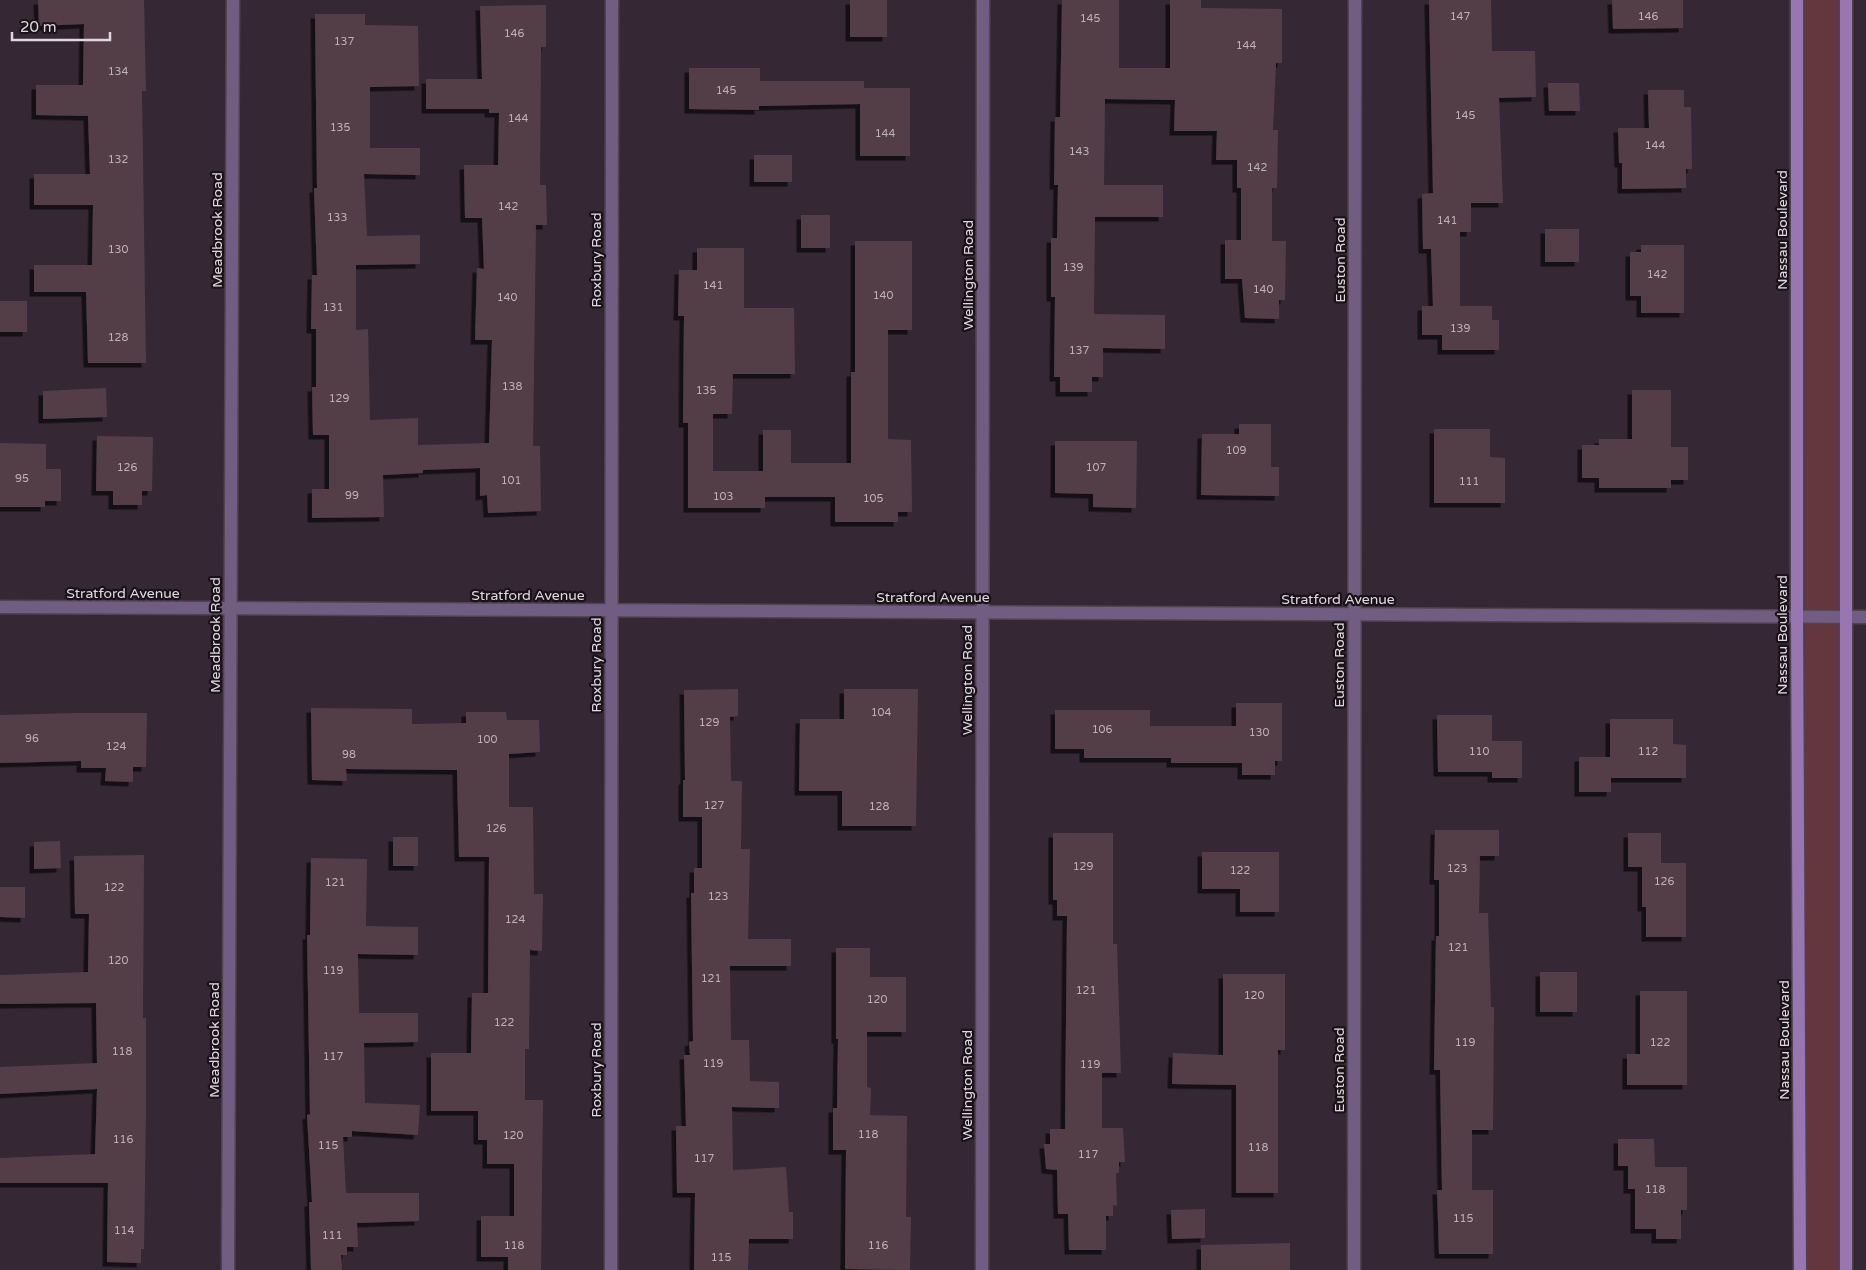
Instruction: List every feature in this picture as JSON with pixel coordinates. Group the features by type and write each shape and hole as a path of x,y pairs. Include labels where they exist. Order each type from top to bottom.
{"main road":[{"name":"Nassau Boulevard","path":"1797,0 1800,1270"},
{"path":"1846,0 1846,1270"}],"street":[{"name":"Meadbrook Road","path":"228,1270 233,0"},
{"name":"Roxbury Road","path":"611,1270 612,0"},
{"name":"Wellington Road","path":"982,1270 983,0"},
{"name":"Euston Road","path":"1354,1270 1355,0"},
{"name":"Stratford Avenue","path":"0,608 1866,617"}],"shaded area":[{"path":"1804,0 1848,0 1847,1270 1805,1270"}],"building":[{"path":"38,0 144,0 146,91 142,91 146,363 88,363 86,292 34,292 34,265 92,265 93,205 34,205 34,174 90,174 88,116 36,115 36,85 83,85 84,24 39,26"},
{"path":"850,0 887,0 887,37 850,37"},
{"path":"1062,0 1119,0 1119,68 1170,68 1170,0 1201,0 1201,8 1282,9 1282,63 1276,63 1273,130 1278,130 1277,188 1272,188 1272,241 1286,241 1285,300 1279,300 1279,319 1245,318 1242,279 1225,279 1225,240 1241,240 1241,188 1237,188 1237,160 1216,160 1217,131 1174,131 1175,100 1105,99 1104,185 1163,185 1163,217 1095,217 1094,314 1165,315 1165,349 1103,348 1103,377 1092,377 1092,392 1060,392 1060,377 1054,377 1055,297 1051,297 1051,238 1057,238 1058,185 1054,185 1055,117 1060,117"},
{"path":"1429,0 1491,0 1492,51 1535,51 1536,97 1499,98 1503,203 1471,203 1471,232 1460,232 1460,306 1492,306 1492,320 1499,320 1499,350 1442,350 1442,335 1422,335 1422,306 1433,306 1431,249 1423,249 1422,194 1433,193"},
{"path":"1612,0 1683,0 1683,28 1613,29"},
{"path":"546,5 546,47 541,47 540,185 546,185 547,225 536,225 533,446 540,446 541,511 488,513 487,495 480,496 480,468 423,470 423,473 383,475 384,517 312,518 312,489 329,489 329,435 313,435 312,387 316,387 316,329 311,329 312,275 317,275 314,188 317,188 315,14 365,14 365,25 418,26 419,86 370,87 370,148 420,148 420,175 364,174 367,236 420,235 420,264 356,265 356,330 368,329 370,420 418,418 418,445 489,443 492,340 475,340 477,268 484,269 482,218 465,218 464,165 498,165 499,113 489,113 489,109 426,109 426,79 482,79 480,6"},
{"path":"689,68 760,68 760,81 864,81 864,88 910,88 910,156 860,156 860,104 759,106 759,110 689,109"},
{"path":"1548,83 1579,83 1580,111 1549,111"},
{"path":"1648,90 1684,90 1684,107 1691,107 1692,169 1686,169 1686,188 1622,189 1622,163 1619,163 1618,128 1649,128"},
{"path":"754,155 792,155 792,182 754,182"},
{"path":"801,215 830,215 830,248 801,248"},
{"path":"1545,229 1579,229 1579,262 1545,262"},
{"path":"855,241 912,241 912,330 888,330 888,439 911,440 912,512 898,512 898,522 835,522 835,497 765,497 765,508 688,508 688,423 683,423 684,316 678,316 679,270 697,270 697,248 744,248 744,308 794,308 795,374 733,374 732,414 713,414 713,471 763,471 763,430 791,430 791,463 851,463 851,372 855,372"},
{"path":"1641,245 1684,245 1684,313 1641,313 1641,296 1630,296 1630,252 1641,252"},
{"path":"0,301 27,301 27,332 0,332"},
{"path":"106,388 107,417 43,419 43,391"},
{"path":"1632,390 1671,390 1671,447 1688,447 1688,480 1671,480 1671,488 1599,488 1599,478 1582,478 1582,445 1599,445 1599,439 1632,439"},
{"path":"1239,424 1271,424 1271,467 1279,467 1279,496 1201,495 1202,434 1239,434"},
{"path":"1434,429 1490,429 1490,457 1505,458 1505,503 1434,503"},
{"path":"97,436 153,437 152,491 142,491 142,505 113,505 113,491 96,491"},
{"path":"1055,441 1137,441 1136,508 1093,507 1093,494 1055,493"},
{"path":"0,443 46,444 46,469 61,469 61,501 45,501 45,507 0,507"},
{"path":"738,689 738,716 730,717 731,781 742,781 741,849 750,849 748,939 791,939 791,966 730,966 731,1040 749,1040 750,1081 779,1082 779,1108 732,1107 733,1170 786,1167 789,1212 793,1212 793,1239 749,1239 748,1270 694,1270 695,1193 677,1193 676,1126 686,1126 684,1055 690,1055 689,1042 693,1041 691,893 694,893 694,868 702,868 702,817 683,817 683,780 685,780 684,690"},
{"path":"844,689 918,689 916,826 842,826 842,791 799,791 800,719 844,719"},
{"path":"1236,703 1282,703 1282,761 1275,761 1275,775 1242,775 1242,763 1171,763 1171,758 1084,758 1084,749 1055,749 1055,710 1150,710 1150,726 1236,726"},
{"path":"311,708 412,709 412,724 466,723 466,712 506,712 507,720 539,720 540,752 509,754 509,807 533,807 534,894 543,894 542,951 530,950 529,1049 525,1049 525,1100 543,1100 541,1270 508,1270 508,1257 481,1257 481,1216 514,1216 514,1164 487,1164 487,1140 478,1140 478,1111 431,1111 431,1053 471,1053 472,993 488,993 489,857 459,857 457,770 346,769 347,781 312,780"},
{"path":"147,713 146,767 133,767 133,782 105,781 106,768 81,768 81,761 0,763 0,715"},
{"path":"1437,715 1492,715 1492,741 1522,741 1522,778 1492,778 1492,772 1438,772"},
{"path":"1610,719 1673,719 1673,744 1686,745 1686,778 1611,778 1611,792 1579,792 1579,757 1610,757"},
{"path":"1435,830 1499,830 1499,856 1480,856 1479,913 1488,913 1491,1007 1494,1007 1493,1130 1472,1130 1472,1190 1493,1190 1493,1254 1439,1254 1437,1190 1442,1190 1440,1070 1434,1070 1436,936 1439,936 1439,880 1434,880"},
{"path":"1053,833 1113,833 1113,944 1117,944 1121,1073 1102,1073 1102,1128 1123,1128 1125,1162 1119,1162 1119,1173 1116,1173 1117,1206 1113,1205 1113,1216 1106,1216 1106,1250 1069,1250 1068,1214 1058,1214 1057,1170 1046,1169 1044,1144 1050,1144 1050,1129 1065,1129 1067,916 1057,916 1057,900 1053,900"},
{"path":"1628,833 1661,833 1661,863 1686,863 1686,937 1646,937 1646,907 1642,907 1642,867 1628,867"},
{"path":"393,837 418,837 418,866 393,866"},
{"path":"60,841 61,868 34,869 34,842"},
{"path":"1202,852 1279,852 1279,912 1240,912 1240,889 1202,889"},
{"path":"144,855 143,1018 146,1018 146,1111 144,1249 141,1249 141,1263 107,1262 108,1183 0,1183 0,1158 95,1154 97,1089 0,1094 0,1067 97,1063 96,1003 0,1004 0,975 88,972 89,914 75,914 74,856"},
{"path":"311,858 367,859 366,926 418,927 418,955 358,954 359,1013 418,1013 418,1042 364,1043 365,1103 420,1105 418,1135 352,1131 352,1137 343,1137 346,1193 419,1193 419,1221 357,1223 358,1247 347,1247 347,1255 341,1255 342,1270 311,1270 309,1202 312,1202 307,1115 310,1114 307,935 310,935"},
{"path":"0,887 25,887 25,918 0,917"},
{"path":"836,948 870,948 870,977 906,977 906,1032 867,1032 867,1087 871,1088 870,1115 907,1116 906,1217 911,1217 910,1270 845,1269 846,1150 833,1150 833,1108 837,1108"},
{"path":"1540,972 1577,972 1577,1012 1540,1012"},
{"path":"1223,974 1285,974 1285,1050 1278,1050 1278,1193 1236,1193 1236,1085 1172,1084 1173,1053 1223,1055"},
{"path":"1640,991 1687,991 1687,1085 1627,1085 1627,1054 1640,1054"},
{"path":"1618,1139 1654,1139 1655,1167 1687,1167 1687,1210 1681,1210 1681,1239 1656,1239 1656,1229 1635,1229 1635,1189 1628,1189 1628,1166 1618,1166"},
{"path":"1205,1209 1205,1238 1172,1239 1171,1210"},
{"path":"1290,1243 1290,1270 1201,1270 1201,1245"}]}
